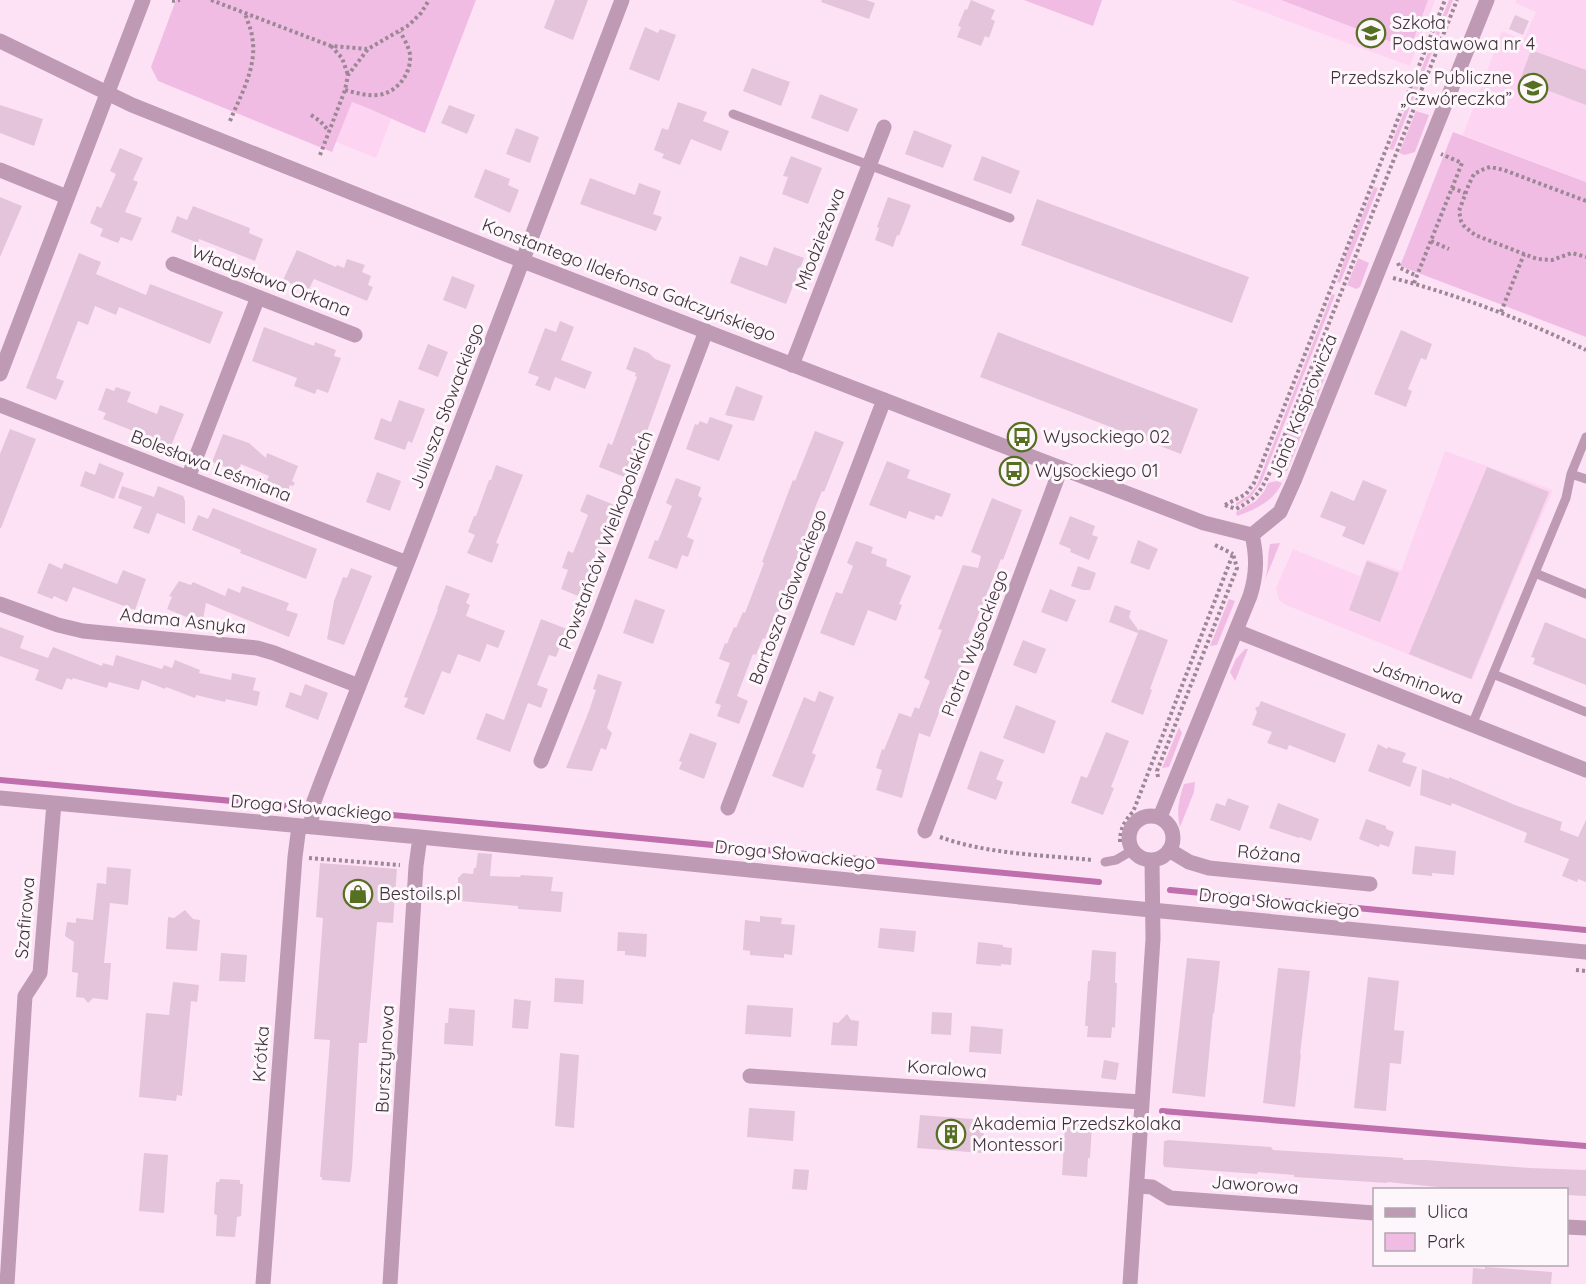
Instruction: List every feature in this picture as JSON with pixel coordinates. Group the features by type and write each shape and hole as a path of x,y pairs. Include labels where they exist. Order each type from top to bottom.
{"street":[{"path":"0,372 143,0"},
{"name":"Juliusza Słowackiego","path":"305,827 622,0"},
{"name":"Jana Kasprowicza","path":"1252,535 1280,512 1313,437 1487,0"},
{"name":"Konstantego Ildefonsa Gałczyńskiego","path":"0,41 107,94 523,261 1204,523 1252,535"},
{"name":"Młodzieżowa","path":"792,365 885,127"},
{"path":"0,170 67,197"},
{"name":"Władysława Orkana","path":"173,264 355,335"},
{"path":"188,478 258,297"},
{"name":"Powstańców Wielkopolskich","path":"541,761 706,331"},
{"name":"Bartosza Głowackiego","path":"728,808 884,400"},
{"name":"Bolesława Leśmiana","path":"0,405 407,564"},
{"name":"Piotra Wysockiego","path":"925,831 1061,468"},
{"path":"1162,812 1136,822 1130,833 1129,853 1152,860 1159,858 1173,844 1172,831 1162,812 1256,579 1252,535"},
{"name":"Adama Asnyka","path":"0,603 58,625 83,631 257,648 359,686"},
{"name":"Jaśminowa","path":"1236,631 1586,770"},
{"name":"Droga Słowackiego","path":"0,798 1586,952"},
{"name":"Szafirowa","path":"7,1284 25,996 40,973 54,803"},
{"name":"Krótka","path":"263,1284 295,857 305,827"},
{"name":"Bursztynowa","path":"390,1284 416,866 420,837"},
{"name":"Różana","path":"1169,850 1189,862 1209,868 1370,884"},
{"path":"1130,1284 1153,939 1152,860"},
{"name":"Koralowa","path":"750,1076 1141,1102"},
{"name":"Jaworowa","path":"1137,1186 1152,1187 1170,1198 1373,1213"},
{"path":"1568,1227 1586,1228"}],"lane":[{"path":"734,114 1010,218"},
{"path":"1472,725 1566,498 1571,474 1586,437"},
{"path":"1571,474 1586,479"},
{"path":"1535,573 1586,594"},
{"path":"1493,674 1586,712"},
{"path":"1105,862 1116,860 1129,853"}],"path":[{"path":"172,1 180,0"},
{"path":"211,0 331,46 368,49"},
{"path":"320,155 345,90 348,75 368,49 409,25 421,13 429,0"},
{"path":"1445,0 1254,483 1246,494 1225,505 1236,509 1251,501 1261,490 1270,472 1457,0"},
{"path":"230,121 253,63 252,34 244,13"},
{"path":"345,90 367,95 381,95 394,89 404,80 410,54 400,32"},
{"path":"331,46 342,58 348,75"},
{"path":"310,115 320,121 329,132"},
{"path":"1414,283 1462,163 1439,154"},
{"path":"1586,201 1504,170 1490,167 1474,174 1459,211 1461,221 1475,235 1524,254 1546,260 1572,253 1586,257"},
{"path":"1452,188 1465,193"},
{"path":"1431,241 1449,249"},
{"path":"1501,312 1524,254"},
{"path":"1397,260 1400,268 1417,276"},
{"path":"1378,272 1501,312 1586,350"},
{"path":"1162,812 1156,771 1237,568 1233,554 1215,545"},
{"path":"1129,853 1120,843 1121,829 1132,812 1233,554"},
{"path":"925,831 951,841 984,848 1105,862"},
{"path":"295,857 416,866"}],"shaded area":[{"name":"Szkoła Podstawowa nr 4","path":"1231,0 1435,0 1410,66"},
{"name":"Przedszkole Publiczne „Czwóreczka”","path":"1516,0 1586,0 1586,182 1463,135 1502,31 1523,40 1536,12 1515,3"},
{"path":"351,101 392,117 376,158 336,142"},
{"path":"1445,451 1553,490 1472,680 1286,605 1279,600 1276,588 1293,549 1360,576 1367,559 1401,571"}],"green space":[{"path":"176,0 476,0 425,133 352,102 332,152 158,81 151,67"},
{"path":"1024,0 1102,0 1093,26"},
{"path":"1281,0 1428,0 1410,49"},
{"path":"1449,0 1453,0 1393,150 1389,149"},
{"path":"1416,111 1429,115 1415,152 1405,155 1399,153"},
{"path":"1453,132 1586,182 1586,337 1400,266"},
{"path":"1374,187 1378,188 1340,283 1337,282 1347,252"},
{"path":"1358,258 1369,263 1360,287 1356,289 1347,285"},
{"path":"1332,294 1335,295 1261,483 1250,498 1236,506 1236,503 1248,496 1257,485"},
{"path":"1314,366 1327,372 1287,471 1280,469 1276,461"},
{"path":"1277,481 1282,483 1269,500 1237,516 1236,512 1256,501 1268,483"},
{"path":"1280,543 1265,580 1270,544"},
{"path":"1229,599 1235,601 1217,645 1210,646"},
{"path":"1245,649 1248,649 1235,681 1230,672 1236,659"},
{"path":"1179,727 1182,733 1169,767 1162,768"},
{"path":"1195,782 1194,792 1180,827 1178,816 1184,784"}],"building":[{"path":"555,0 588,0 573,40 544,28"},
{"path":"822,0 866,0 875,3 869,19 821,2"},
{"path":"971,0 995,10 991,19 995,21 989,38 985,36 981,46 957,37 961,27 958,26"},
{"path":"1515,15 1529,21 1523,35 1509,29"},
{"path":"645,27 658,33 660,29 676,35 659,81 629,69"},
{"path":"1531,50 1586,70 1586,105 1520,80"},
{"path":"752,68 790,82 781,106 743,91"},
{"path":"820,94 858,109 848,132 811,118"},
{"path":"678,102 707,112 703,121 729,131 721,151 691,139 680,165 662,158 664,154 654,150 662,128 668,130"},
{"path":"0,105 43,119 34,146 0,133"},
{"path":"449,105 475,115 467,134 441,123"},
{"path":"516,128 539,137 530,163 506,154"},
{"path":"914,130 952,145 943,168 905,154"},
{"path":"120,148 143,158 133,180 138,182 125,212 142,218 132,241 121,237 118,243 100,236 103,229 90,223 97,206 101,208 116,174 110,171"},
{"path":"791,156 822,168 808,204 782,194 788,177 783,176"},
{"path":"982,156 1020,171 1011,194 973,180"},
{"path":"485,169 510,179 508,185 519,190 510,213 474,197"},
{"path":"590,178 635,195 639,183 661,191 653,214 662,217 656,231 580,204"},
{"path":"0,197 22,206 0,257"},
{"path":"888,197 911,205 893,247 875,240 879,228 877,227"},
{"path":"1037,199 1249,277 1232,323 1021,245"},
{"path":"193,206 250,228 249,233 263,239 255,261 199,239 198,243 171,232 177,216 187,220"},
{"path":"774,247 804,258 786,304 730,283 740,256 767,266"},
{"path":"297,250 336,267 337,265 344,268 347,259 365,265 362,272 371,276 368,285 373,287 367,301 314,279 308,291 283,280"},
{"path":"79,253 101,262 96,274 146,295 150,284 223,312 210,344 119,307 116,315 95,306 88,325 78,321 56,378 64,381 56,400 26,388"},
{"path":"452,276 475,285 466,309 443,300"},
{"path":"560,321 574,327 561,360 592,372 585,389 555,377 550,391 535,385 539,377 528,373 545,328 556,332"},
{"path":"264,327 314,346 315,342 336,350 334,356 341,358 328,393 317,389 315,394 294,386 297,378 252,361"},
{"path":"1401,330 1432,344 1426,360 1421,358 1408,389 1412,391 1406,407 1374,394"},
{"path":"998,332 1198,409 1181,454 980,377"},
{"path":"428,344 448,352 438,377 418,369"},
{"path":"634,347 671,365 637,459 627,478 599,467 608,443 612,445 637,377 636,373 626,369"},
{"path":"736,386 763,396 754,421 725,415"},
{"path":"116,387 131,392 127,402 157,414 160,405 184,414 171,446 103,419 106,413 98,410 106,388 114,391"},
{"path":"399,400 425,409 412,443 408,441 405,450 374,439 381,418 391,422"},
{"path":"710,417 733,425 719,461 686,449 695,424 698,425 700,421 707,424"},
{"path":"10,429 36,439 0,528 0,454"},
{"path":"815,431 844,442 824,492 822,491 815,508 774,624 771,623 756,655 753,654 737,696 748,701 739,724 717,716 721,705 715,703 730,663 719,659 734,627 736,628 743,612 745,613 793,480 795,481"},
{"path":"223,434 249,443 266,458 267,453 298,466 292,481 295,483 293,486 290,485 288,491 266,482 269,476 241,464 238,472 212,462"},
{"path":"887,461 910,470 907,478 951,494 942,517 936,515 934,520 909,511 906,519 869,505"},
{"path":"99,463 124,473 114,499 80,486 85,471 95,475"},
{"path":"496,465 523,475 496,543 499,544 492,563 467,553 475,535 468,532"},
{"path":"1487,467 1549,492 1471,679 1409,654"},
{"path":"377,472 401,481 390,511 366,502"},
{"path":"676,478 701,487 698,496 702,498 687,537 694,540 688,557 682,555 677,569 648,558 655,540 658,541 672,506 666,503"},
{"path":"1363,480 1387,490 1364,545 1342,536 1346,527 1320,517 1331,491 1354,501"},
{"path":"122,486 154,497 158,486 183,496 185,524 157,513 149,534 133,528 142,507 118,498"},
{"path":"587,494 617,506 583,598 561,589 568,570 562,568 568,551 573,553 588,515 580,511"},
{"path":"992,498 1022,510 968,640 971,641 953,690 948,688 930,737 919,733 902,798 876,790 882,770 876,768 899,713 911,717 915,707 919,709 930,681 924,678 942,630 938,629 963,565 978,568 981,556 971,552"},
{"path":"213,508 317,549 306,579 240,553 241,550 192,530 198,515 208,519"},
{"path":"1070,516 1095,526 1092,535 1098,537 1089,560 1070,552 1071,549 1059,544"},
{"path":"1138,540 1158,549 1149,570 1130,563"},
{"path":"856,541 873,547 871,553 887,559 886,566 911,576 899,604 902,605 896,621 868,610 854,646 820,633 836,592 842,594 853,566 847,563"},
{"path":"1367,561 1399,573 1380,622 1349,610"},
{"path":"49,563 62,569 64,563 117,584 123,570 146,579 135,610 73,587 67,602 54,596 52,599 37,593"},
{"path":"1078,566 1096,573 1090,590 1071,586"},
{"path":"351,568 372,576 344,645 327,639 334,601 343,577 347,578"},
{"path":"179,581 191,585 193,582 225,596 228,588 240,593 242,586 289,603 286,610 298,614 289,637 206,603 203,619 193,615 191,619 167,609 172,597 169,596"},
{"path":"446,585 470,594 466,603 470,605 466,616 505,631 498,648 487,644 480,662 458,654 450,674 442,671 424,715 404,707 408,698 404,697"},
{"path":"1050,589 1076,600 1067,622 1041,612"},
{"path":"635,599 665,610 653,644 623,633"},
{"path":"1115,605 1131,611 1129,617 1139,631 1140,629 1168,640 1143,715 1111,702 1138,633 1109,622"},
{"path":"541,619 567,629 556,657 549,655 537,685 548,689 541,708 528,703 510,752 476,739 486,713 504,720"},
{"path":"1545,622 1586,639 1586,685 1533,664 1535,658 1531,657"},
{"path":"0,627 24,636 20,648 48,658 53,647 102,666 103,663 113,666 116,655 162,669 164,665 172,668 175,660 200,670 199,673 231,680 232,673 256,678 253,690 260,692 257,706 196,695 195,698 142,680 139,690 109,682 107,688 67,678 62,690 35,680 39,670 0,656"},
{"path":"1023,640 1046,649 1036,674 1013,665"},
{"path":"598,674 622,682 607,728 612,733 606,750 601,748 592,771 566,768 589,711 596,690 593,689"},
{"path":"305,684 328,693 318,720 285,707 290,692 301,696"},
{"path":"819,691 834,697 812,753 816,755 803,788 772,776 804,697 815,702"},
{"path":"1261,701 1346,734 1335,763 1289,745 1287,750 1267,743 1272,732 1252,725 1257,712 1255,708"},
{"path":"1016,705 1056,721 1044,754 1003,738"},
{"path":"1106,732 1129,741 1103,815 1071,803 1081,776 1087,778"},
{"path":"690,733 717,743 704,779 679,769 682,762 679,761"},
{"path":"1378,744 1387,749 1388,747 1406,753 1402,762 1417,767 1410,787 1368,771"},
{"path":"980,751 1004,760 996,779 1003,782 996,800 967,789"},
{"path":"1422,769 1449,779 1449,777 1562,822 1560,830 1578,837 1586,820 1586,882 1578,879 1577,882 1562,876 1569,859 1524,842 1527,833 1452,803 1451,806 1420,795"},
{"path":"1228,798 1249,806 1240,831 1210,820 1216,803 1225,806"},
{"path":"1278,803 1319,819 1311,841 1269,828"},
{"path":"1366,819 1386,826 1386,829 1394,832 1389,847 1380,844 1379,847 1359,839"},
{"path":"1415,846 1456,851 1454,875 1412,874"},
{"path":"478,853 492,854 490,876 553,877 551,891 563,892 561,912 460,901 461,887 458,878 463,873 473,874"},
{"path":"320,863 397,869 393,923 377,922 367,1043 359,1043 350,1182 322,1180 320,1177 330,1040 314,1039 323,918 316,917"},
{"path":"107,867 131,869 128,905 110,903 104,963 111,963 108,1000 93,998 88,1003 84,998 76,997 78,973 72,972 74,942 65,936 67,922 76,923 76,918 93,920 97,883 106,884"},
{"path":"185,910 193,919 200,920 197,951 166,949 168,917 174,918"},
{"path":"760,916 782,918 781,924 795,925 792,955 784,954 784,958 750,955 750,951 743,950 745,920 760,922"},
{"path":"880,928 916,931 914,952 878,948"},
{"path":"618,932 647,934 646,957 625,955 625,951 617,951"},
{"path":"978,942 1012,948 1011,965 976,964"},
{"path":"1092,950 1116,952 1115,1028 1112,1027 1111,1038 1087,1037 1088,1026 1085,1026"},
{"path":"221,953 247,955 245,982 219,981"},
{"path":"1187,958 1220,961 1205,1097 1172,1093"},
{"path":"1278,968 1310,971 1295,1107 1263,1103"},
{"path":"1368,977 1399,981 1394,1030 1404,1031 1401,1064 1390,1063 1386,1111 1354,1108"},
{"path":"555,978 584,980 583,1004 554,1002"},
{"path":"173,982 199,985 197,1002 191,1001 182,1096 177,1095 176,1101 139,1097 146,1013 169,1015"},
{"path":"514,999 531,1001 528,1029 512,1028"},
{"path":"747,1005 793,1008 791,1037 745,1034"},
{"path":"449,1008 475,1010 473,1046 444,1044 445,1023 448,1023"},
{"path":"932,1012 952,1013 951,1035 931,1034"},
{"path":"847,1014 851,1020 859,1021 857,1046 831,1045 833,1022 838,1023"},
{"path":"971,1026 1003,1029 1001,1054 969,1052"},
{"path":"560,1053 579,1055 574,1128 555,1126"},
{"path":"1104,1060 1119,1063 1116,1080 1101,1078"},
{"path":"749,1108 795,1111 793,1141 747,1137"},
{"name":"Akademia Przedszkolaka Montessori","path":"920,1115 985,1120 982,1153 917,1148"},
{"path":"1079,1117 1084,1126 1092,1126 1087,1177 1062,1175 1065,1125 1073,1125"},
{"path":"1164,1141 1271,1147 1273,1150 1403,1158 1403,1160 1586,1170 1586,1196 1568,1195 1568,1188 1448,1188 1294,1177 1294,1175 1258,1172 1257,1174 1164,1167"},
{"path":"144,1153 168,1155 164,1213 139,1211"},
{"path":"794,1169 809,1170 807,1190 792,1189"},
{"path":"220,1179 240,1180 240,1184 243,1184 241,1216 237,1217 235,1237 216,1236 217,1215 214,1214 216,1182"},
{"path":"1485,1267 1552,1272 1551,1284 1472,1284 1473,1268 1485,1269"}],"waterway":[{"path":"0,780 299,807"},
{"path":"326,809 1099,882"},
{"path":"1170,890 1586,930"},
{"path":"1162,1111 1586,1146"}],"place":[{"name":"Szkoła Podstawowa nr 4","path":"1371,33"},
{"name":"Przedszkole Publiczne „Czwóreczka”","path":"1533,88"},
{"name":"Wysockiego 02","path":"1022,437"},
{"name":"Wysockiego 01","path":"1014,471"},
{"name":"Bestoils.pl","path":"358,894"},
{"name":"Akademia Przedszkolaka Montessori","path":"951,1134"}]}
